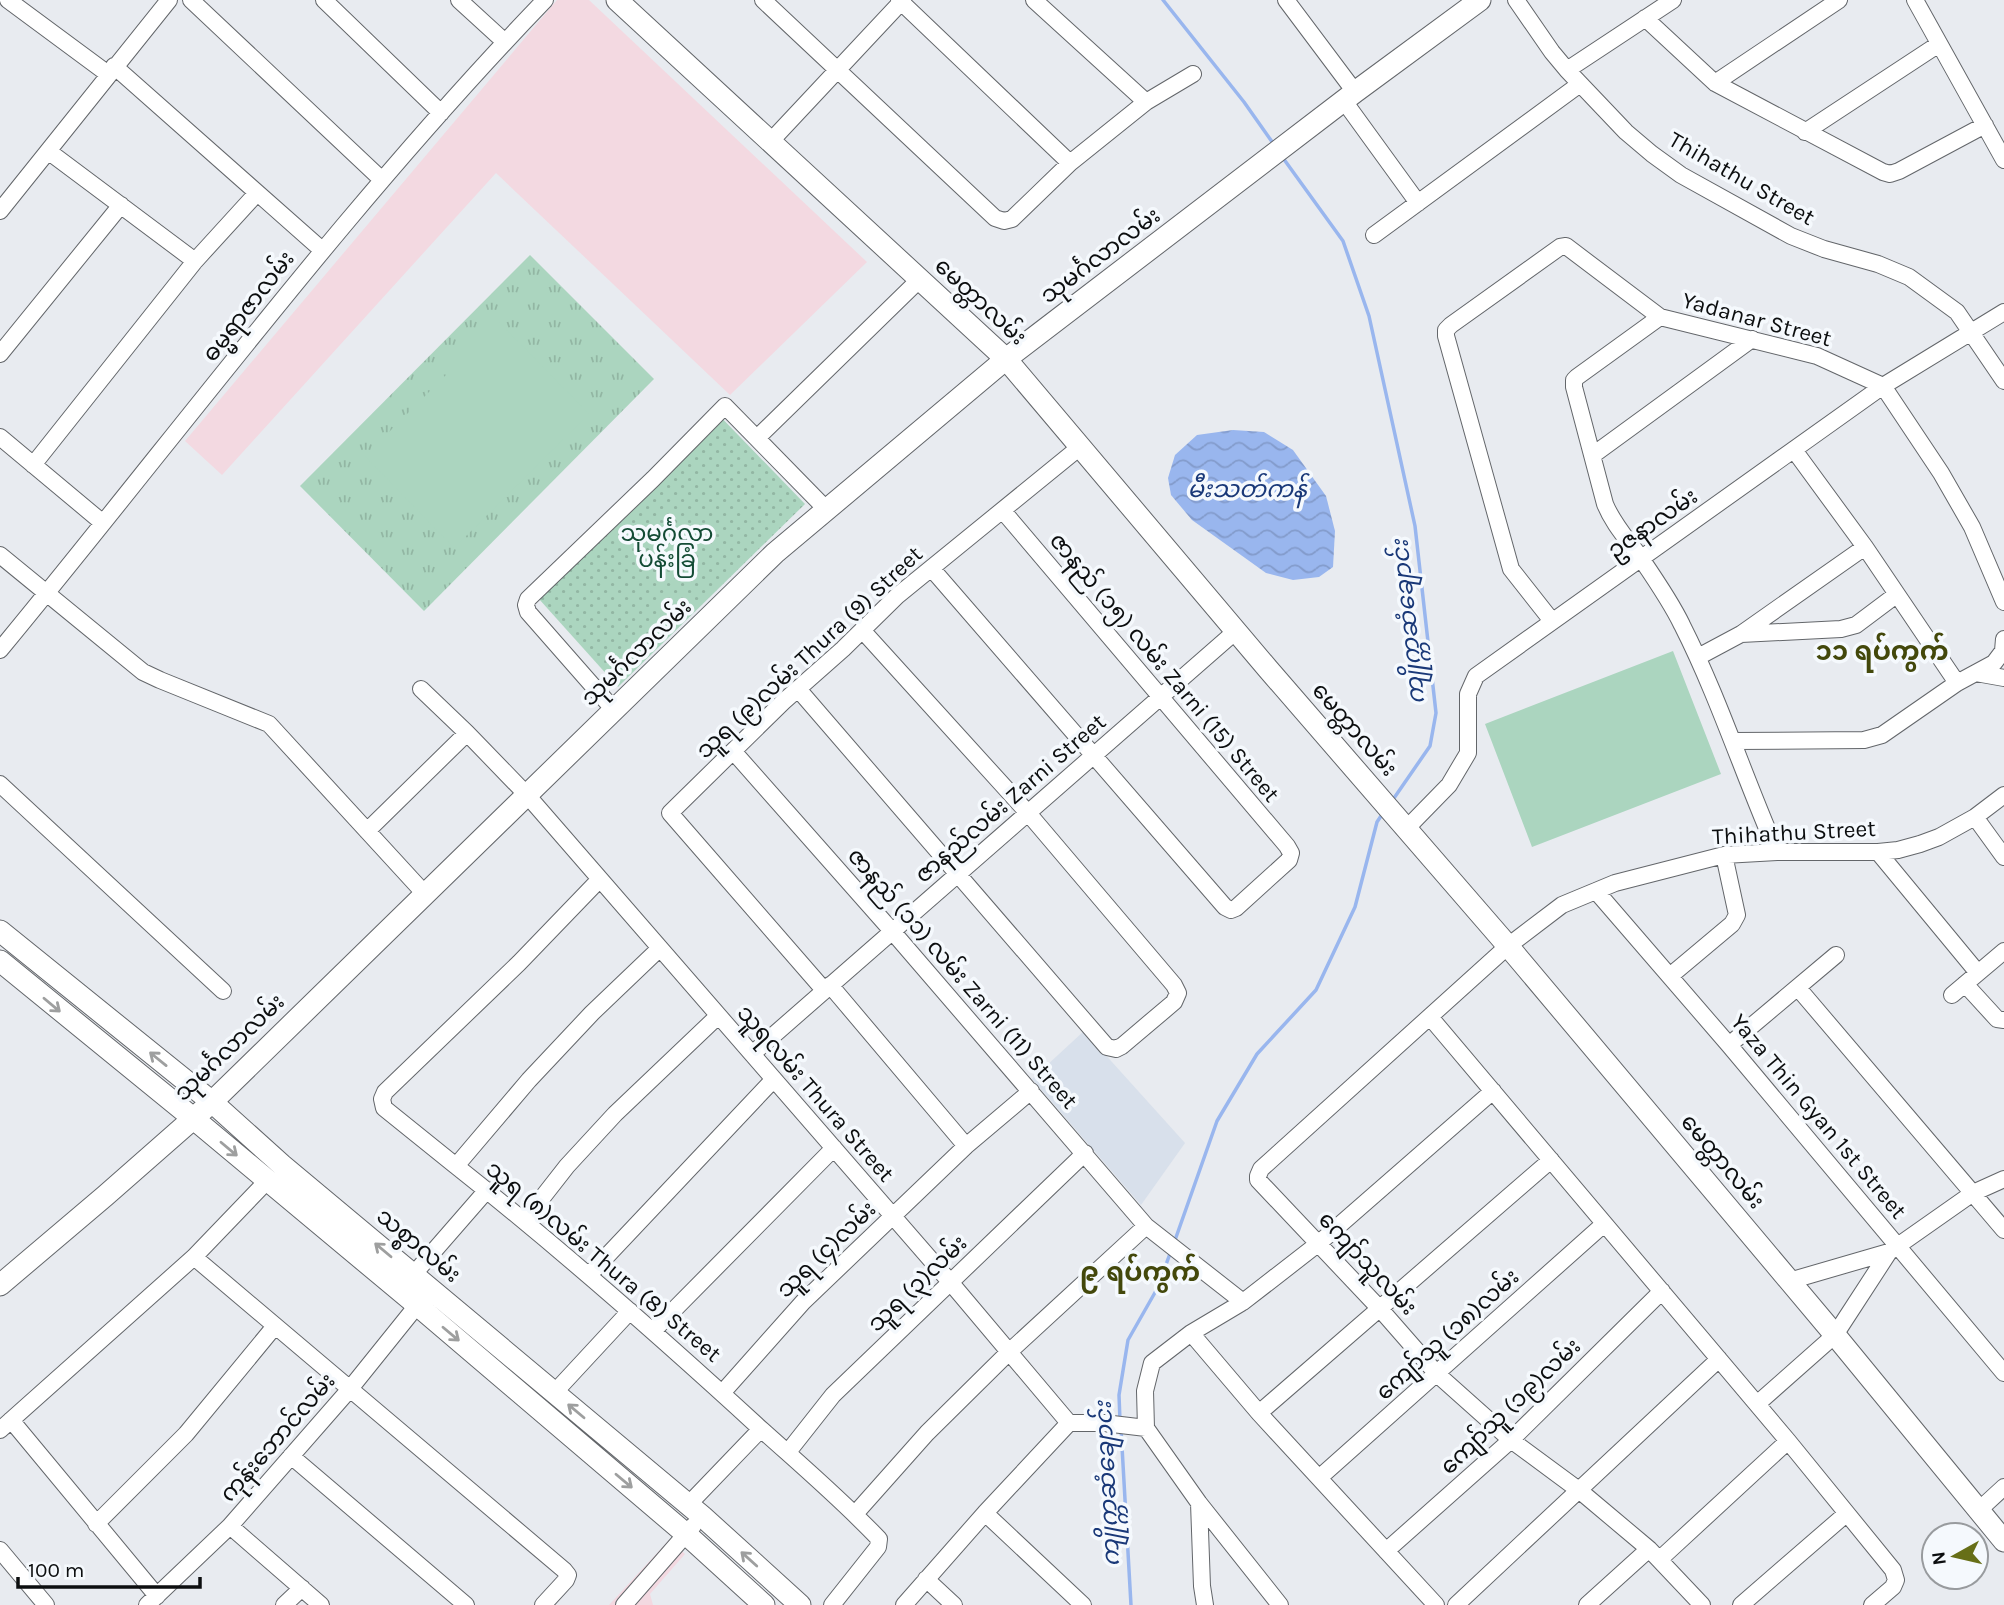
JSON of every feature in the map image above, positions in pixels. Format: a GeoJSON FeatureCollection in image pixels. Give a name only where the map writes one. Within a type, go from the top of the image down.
{"type":"FeatureCollection","features":[{"type":"Feature","properties":{"kind":"main road","name":"မေတ္တာလမ်း"},"geometry":{"type":"LineString","coordinates":[[617,0],[1006,359],[1508,946],[2004,1541]]}},
{"type":"Feature","properties":{"kind":"main road","name":"သုမင်္ဂလာလမ်း"},"geometry":{"type":"LineString","coordinates":[[0,1285],[194,1119],[775,554],[1006,359],[1480,0]]}},
{"type":"Feature","properties":{"kind":"main road","name":"သစ္စာလမ်း"},"geometry":{"type":"LineString","coordinates":[[0,931],[212,1102],[413,1275],[424,1297],[764,1605]]}},
{"type":"Feature","properties":{"kind":"main road","name":"သစ္စာလမ်း"},"geometry":{"type":"LineString","coordinates":[[0,961],[267,1181],[554,1393],[695,1511],[800,1605]]}},
{"type":"Feature","properties":{"kind":"street"},"geometry":{"type":"LineString","coordinates":[[0,211],[169,0]]}},
{"type":"Feature","properties":{"kind":"street"},"geometry":{"type":"LineString","coordinates":[[191,0],[381,179]]}},
{"type":"Feature","properties":{"kind":"street"},"geometry":{"type":"LineString","coordinates":[[324,0],[441,113]]}},
{"type":"Feature","properties":{"kind":"street"},"geometry":{"type":"LineString","coordinates":[[459,0],[505,41]]}},
{"type":"Feature","properties":{"kind":"street","name":"ဓမ္မရာဇာလမ်း"},"geometry":{"type":"LineString","coordinates":[[0,650],[381,179],[545,0]]}},
{"type":"Feature","properties":{"kind":"street"},"geometry":{"type":"LineString","coordinates":[[763,0],[995,218],[1004,221],[1012,219],[1069,163],[1146,102],[1193,74]]}},
{"type":"Feature","properties":{"kind":"street"},"geometry":{"type":"LineString","coordinates":[[1034,0],[1146,102]]}},
{"type":"Feature","properties":{"kind":"street"},"geometry":{"type":"LineString","coordinates":[[1286,0],[1418,203]]}},
{"type":"Feature","properties":{"kind":"street","name":"Thihathu Street"},"geometry":{"type":"LineString","coordinates":[[1517,0],[1552,52],[1626,132],[1681,175],[1791,236],[1824,249],[1878,264],[1909,277],[1957,312],[2004,381]]}},
{"type":"Feature","properties":{"kind":"street"},"geometry":{"type":"LineString","coordinates":[[1567,70],[1674,0]]}},
{"type":"Feature","properties":{"kind":"street"},"geometry":{"type":"LineString","coordinates":[[1716,83],[1839,0]]}},
{"type":"Feature","properties":{"kind":"street"},"geometry":{"type":"LineString","coordinates":[[1915,0],[2004,160]]}},
{"type":"Feature","properties":{"kind":"street"},"geometry":{"type":"LineString","coordinates":[[0,16],[11,1],[111,70],[322,250]]}},
{"type":"Feature","properties":{"kind":"street"},"geometry":{"type":"LineString","coordinates":[[770,142],[901,1],[1069,163]]}},
{"type":"Feature","properties":{"kind":"street"},"geometry":{"type":"LineString","coordinates":[[1645,18],[1716,83],[1883,172],[1890,174],[1899,171],[1985,125]]}},
{"type":"Feature","properties":{"kind":"street"},"geometry":{"type":"LineString","coordinates":[[1805,132],[1939,44]]}},
{"type":"Feature","properties":{"kind":"street"},"geometry":{"type":"LineString","coordinates":[[1374,235],[1580,84]]}},
{"type":"Feature","properties":{"kind":"street"},"geometry":{"type":"LineString","coordinates":[[48,151],[195,261]]}},
{"type":"Feature","properties":{"kind":"street"},"geometry":{"type":"LineString","coordinates":[[33,465],[195,261],[257,193]]}},
{"type":"Feature","properties":{"kind":"street"},"geometry":{"type":"LineString","coordinates":[[0,354],[121,205]]}},
{"type":"Feature","properties":{"kind":"street"},"geometry":{"type":"LineString","coordinates":[[1552,621],[1511,569],[1446,330],[1560,247],[1566,246],[1660,317],[1574,380],[1574,387],[1609,515],[1641,558],[1681,622],[1698,657],[1777,852]]}},
{"type":"Feature","properties":{"kind":"street"},"geometry":{"type":"LineString","coordinates":[[757,438],[920,279]]}},
{"type":"Feature","properties":{"kind":"street","name":"ဥဇနာလမ်း"},"geometry":{"type":"LineString","coordinates":[[1406,829],[1449,785],[1468,752],[1468,694],[1476,676],[1883,386],[2004,312]]}},
{"type":"Feature","properties":{"kind":"street","name":"Yadanar Street"},"geometry":{"type":"LineString","coordinates":[[1660,317],[1817,356],[1883,386]]}},
{"type":"Feature","properties":{"kind":"street"},"geometry":{"type":"LineString","coordinates":[[1593,455],[1752,339]]}},
{"type":"Feature","properties":{"kind":"street"},"geometry":{"type":"LineString","coordinates":[[1883,386],[1941,473],[1972,527],[2004,602]]}},
{"type":"Feature","properties":{"kind":"street"},"geometry":{"type":"LineString","coordinates":[[614,710],[528,612],[528,599],[725,406],[827,510]]}},
{"type":"Feature","properties":{"kind":"street"},"geometry":{"type":"LineString","coordinates":[[0,437],[103,523]]}},
{"type":"Feature","properties":{"kind":"street","name":"သူရ (၉)လမ်း Thura (9) Street"},"geometry":{"type":"LineString","coordinates":[[827,987],[670,813],[897,596],[1080,447]]}},
{"type":"Feature","properties":{"kind":"street"},"geometry":{"type":"LineString","coordinates":[[1794,450],[1865,547],[1957,683]]}},
{"type":"Feature","properties":{"kind":"street","name":"ဇာနည် (၁၅) လမ်း Zarni (15) Street"},"geometry":{"type":"LineString","coordinates":[[1003,511],[1287,846],[1291,853],[1289,860],[1236,908],[1231,910],[1225,907],[1093,756]]}},
{"type":"Feature","properties":{"kind":"street"},"geometry":{"type":"LineString","coordinates":[[1698,657],[1741,634],[1865,547]]}},
{"type":"Feature","properties":{"kind":"street"},"geometry":{"type":"LineString","coordinates":[[0,555],[143,671],[270,724],[425,894]]}},
{"type":"Feature","properties":{"kind":"street"},"geometry":{"type":"LineString","coordinates":[[932,569],[1093,756]]}},
{"type":"Feature","properties":{"kind":"street"},"geometry":{"type":"LineString","coordinates":[[1741,634],[1841,629],[1856,625],[1896,595]]}},
{"type":"Feature","properties":{"kind":"street"},"geometry":{"type":"LineString","coordinates":[[798,689],[1107,1047],[1116,1049],[1174,1002],[1178,993],[1028,813],[862,630]]}},
{"type":"Feature","properties":{"kind":"street","name":"ဇာနည်လမ်း Zarni Street"},"geometry":{"type":"LineString","coordinates":[[752,1054],[1236,631]]}},
{"type":"Feature","properties":{"kind":"street"},"geometry":{"type":"LineString","coordinates":[[1733,741],[1864,740],[1882,735],[1957,683],[1994,663],[2003,651],[2004,639]]}},
{"type":"Feature","properties":{"kind":"street"},"geometry":{"type":"LineString","coordinates":[[1976,674],[2004,678]]}},
{"type":"Feature","properties":{"kind":"street","name":"သူရလမ်း Thura Street"},"geometry":{"type":"LineString","coordinates":[[421,689],[527,795],[951,1283],[1069,1423]]}},
{"type":"Feature","properties":{"kind":"street"},"geometry":{"type":"LineString","coordinates":[[367,831],[467,733]]}},
{"type":"Feature","properties":{"kind":"street","name":"ဇာနည် (၁၁) လမ်း Zarni (11) Street"},"geometry":{"type":"LineString","coordinates":[[733,751],[1152,1231],[1242,1302]]}},
{"type":"Feature","properties":{"kind":"street"},"geometry":{"type":"LineString","coordinates":[[0,784],[223,990]]}},
{"type":"Feature","properties":{"kind":"street","name":"Thihathu Street"},"geometry":{"type":"LineString","coordinates":[[1508,946],[1562,905],[1642,875],[1724,855],[1898,850],[1938,838],[1975,817],[2004,795]]}},
{"type":"Feature","properties":{"kind":"street"},"geometry":{"type":"LineString","coordinates":[[1975,817],[2004,857]]}},
{"type":"Feature","properties":{"kind":"street"},"geometry":{"type":"LineString","coordinates":[[1878,852],[1997,1019],[2004,1020]]}},
{"type":"Feature","properties":{"kind":"street"},"geometry":{"type":"LineString","coordinates":[[1670,976],[1732,924],[1737,915],[1724,855]]}},
{"type":"Feature","properties":{"kind":"street"},"geometry":{"type":"LineString","coordinates":[[456,1166],[384,1108],[382,1099],[385,1092],[519,963],[599,880]]}},
{"type":"Feature","properties":{"kind":"street","name":"Yaza Thin Gyan 1st Street"},"geometry":{"type":"LineString","coordinates":[[1596,891],[1729,1045],[1894,1249],[2004,1373]]}},
{"type":"Feature","properties":{"kind":"street","name":"ကျော်သူလမ်း"},"geometry":{"type":"LineString","coordinates":[[1508,946],[1261,1169],[1258,1180],[1381,1310],[1437,1374],[1511,1440],[1580,1491],[1655,1554],[1702,1605]]}},
{"type":"Feature","properties":{"kind":"street","name":"သူရ (၈)လမ်း Thura (8) Street"},"geometry":{"type":"LineString","coordinates":[[659,949],[592,1013],[529,1080],[456,1166],[589,1275],[723,1392],[855,1514],[878,1539],[878,1547],[832,1605]]}},
{"type":"Feature","properties":{"kind":"street"},"geometry":{"type":"LineString","coordinates":[[1952,995],[2004,951]]}},
{"type":"Feature","properties":{"kind":"street"},"geometry":{"type":"LineString","coordinates":[[1729,1045],[1836,956]]}},
{"type":"Feature","properties":{"kind":"street"},"geometry":{"type":"LineString","coordinates":[[827,987],[966,1146]]}},
{"type":"Feature","properties":{"kind":"street"},"geometry":{"type":"LineString","coordinates":[[1798,988],[2004,1230]]}},
{"type":"Feature","properties":{"kind":"street"},"geometry":{"type":"LineString","coordinates":[[524,1221],[568,1166],[615,1114],[718,1016]]}},
{"type":"Feature","properties":{"kind":"street"},"geometry":{"type":"LineString","coordinates":[[1430,1017],[1788,1441],[1893,1570],[1896,1580],[1892,1587],[1872,1605]]}},
{"type":"Feature","properties":{"kind":"street"},"geometry":{"type":"LineString","coordinates":[[589,1275],[774,1080]]}},
{"type":"Feature","properties":{"kind":"street","name":"သူရ (၄)လမ်း"},"geometry":{"type":"LineString","coordinates":[[723,1392],[803,1302],[966,1146],[1031,1091]]}},
{"type":"Feature","properties":{"kind":"street"},"geometry":{"type":"LineString","coordinates":[[1138,1427],[1152,1363],[1191,1332],[1242,1302],[1319,1243],[1493,1091]]}},
{"type":"Feature","properties":{"kind":"street"},"geometry":{"type":"LineString","coordinates":[[653,1331],[834,1148]]}},
{"type":"Feature","properties":{"kind":"street","name":"သူရ (၃)လမ်း"},"geometry":{"type":"LineString","coordinates":[[788,1452],[833,1395],[1085,1153]]}},
{"type":"Feature","properties":{"kind":"street"},"geometry":{"type":"LineString","coordinates":[[1259,1413],[1551,1160]]}},
{"type":"Feature","properties":{"kind":"street"},"geometry":{"type":"LineString","coordinates":[[1789,1281],[1894,1249],[1973,1193],[2004,1179]]}},
{"type":"Feature","properties":{"kind":"street"},"geometry":{"type":"LineString","coordinates":[[152,1601],[96,1524],[6,1425],[194,1257],[267,1181]]}},
{"type":"Feature","properties":{"kind":"street"},"geometry":{"type":"LineString","coordinates":[[413,1275],[487,1191]]}},
{"type":"Feature","properties":{"kind":"street","name":"ကျော်သူ (၁၈)လမ်း"},"geometry":{"type":"LineString","coordinates":[[1319,1478],[1604,1224]]}},
{"type":"Feature","properties":{"kind":"street"},"geometry":{"type":"LineString","coordinates":[[855,1514],[928,1433],[1009,1352],[1152,1231]]}},
{"type":"Feature","properties":{"kind":"street"},"geometry":{"type":"LineString","coordinates":[[1757,1404],[1835,1335],[1894,1249]]}},
{"type":"Feature","properties":{"kind":"street"},"geometry":{"type":"LineString","coordinates":[[194,1257],[564,1570],[568,1575],[566,1580],[543,1605]]}},
{"type":"Feature","properties":{"kind":"street","name":"ကျော်သူ (၁၉)လမ်း"},"geometry":{"type":"LineString","coordinates":[[1386,1551],[1511,1440],[1662,1291]]}},
{"type":"Feature","properties":{"kind":"street","name":"ကုန်းဘောင်လမ်း"},"geometry":{"type":"LineString","coordinates":[[152,1601],[230,1526],[349,1390],[424,1297]]}},
{"type":"Feature","properties":{"kind":"street"},"geometry":{"type":"LineString","coordinates":[[554,1393],[630,1311]]}},
{"type":"Feature","properties":{"kind":"street"},"geometry":{"type":"LineString","coordinates":[[96,1524],[186,1434],[275,1326]]}},
{"type":"Feature","properties":{"kind":"street"},"geometry":{"type":"LineString","coordinates":[[1191,1332],[1259,1413],[1436,1605]]}},
{"type":"Feature","properties":{"kind":"street"},"geometry":{"type":"LineString","coordinates":[[1456,1605],[1719,1359]]}},
{"type":"Feature","properties":{"kind":"street"},"geometry":{"type":"LineString","coordinates":[[904,1605],[1069,1423],[1104,1423],[1138,1427],[1280,1605]]}},
{"type":"Feature","properties":{"kind":"street"},"geometry":{"type":"LineString","coordinates":[[624,1605],[686,1534],[695,1511],[761,1429]]}},
{"type":"Feature","properties":{"kind":"street"},"geometry":{"type":"LineString","coordinates":[[1587,1605],[1655,1554],[1788,1441]]}},
{"type":"Feature","properties":{"kind":"street"},"geometry":{"type":"LineString","coordinates":[[291,1456],[466,1605]]}},
{"type":"Feature","properties":{"kind":"street"},"geometry":{"type":"LineString","coordinates":[[1979,1510],[2004,1487]]}},
{"type":"Feature","properties":{"kind":"street"},"geometry":{"type":"LineString","coordinates":[[1199,1503],[1205,1605]]}},
{"type":"Feature","properties":{"kind":"street"},"geometry":{"type":"LineString","coordinates":[[985,1513],[1083,1605]]}},
{"type":"Feature","properties":{"kind":"street"},"geometry":{"type":"LineString","coordinates":[[1741,1605],[1846,1514]]}},
{"type":"Feature","properties":{"kind":"street"},"geometry":{"type":"LineString","coordinates":[[230,1526],[321,1605]]}},
{"type":"Feature","properties":{"kind":"street"},"geometry":{"type":"LineString","coordinates":[[0,1550],[46,1605]]}},
{"type":"Feature","properties":{"kind":"street"},"geometry":{"type":"LineString","coordinates":[[926,1579],[954,1605]]}},
{"type":"Feature","properties":{"kind":"street"},"geometry":{"type":"LineString","coordinates":[[284,1605],[302,1588]]}},
{"type":"Feature","properties":{"kind":"shaded area"},"geometry":{"type":"Polygon","coordinates":[[[557,0],[589,0],[867,262],[730,395],[496,173],[222,475],[185,441],[557,0]]]}},
{"type":"Feature","properties":{"kind":"shaded area"},"geometry":{"type":"Polygon","coordinates":[[[1084,1031],[1185,1143],[1141,1205],[1032,1079],[1084,1031]]]}},
{"type":"Feature","properties":{"kind":"shaded area"},"geometry":{"type":"Polygon","coordinates":[[[669,1540],[685,1554],[650,1594],[653,1605],[609,1605],[669,1540]]]}},
{"type":"Feature","properties":{"kind":"green space"},"geometry":{"type":"Polygon","coordinates":[[[530,255],[654,379],[424,611],[300,486],[530,255]]]}},
{"type":"Feature","properties":{"kind":"green space"},"geometry":{"type":"Polygon","coordinates":[[[499,322],[589,414],[454,548],[365,456],[499,322]]]}},
{"type":"Feature","properties":{"kind":"green space","name":"သုမင်္ဂလာ ပန်းခြံ"},"geometry":{"type":"Polygon","coordinates":[[[712,408],[805,504],[618,687],[530,589],[712,408]]]}},
{"type":"Feature","properties":{"kind":"green space"},"geometry":{"type":"Polygon","coordinates":[[[1673,651],[1721,774],[1532,847],[1485,724],[1673,651]]]}},
{"type":"Feature","properties":{"kind":"water","name":"မီးသတ်ကန်"},"geometry":{"type":"Polygon","coordinates":[[[1233,430],[1264,432],[1293,450],[1326,496],[1335,531],[1333,567],[1319,577],[1293,580],[1266,573],[1192,520],[1171,495],[1168,478],[1175,455],[1197,435],[1233,430]]]}},
{"type":"Feature","properties":{"kind":"waterway","name":"ကျိုက္ကဆံချောင်း"},"geometry":{"type":"LineString","coordinates":[[1163,0],[1244,102],[1275,146]]}},
{"type":"Feature","properties":{"kind":"waterway","name":"ကျိုက္ကဆံချောင်း"},"geometry":{"type":"LineString","coordinates":[[1283,158],[1343,241],[1369,316],[1415,526],[1436,713],[1430,746],[1392,801]]}},
{"type":"Feature","properties":{"kind":"waterway","name":"ကျိုက္ကဆံချောင်း"},"geometry":{"type":"LineString","coordinates":[[1174,1243],[1217,1121],[1257,1054],[1316,990],[1355,907],[1377,822],[1383,813]]}},
{"type":"Feature","properties":{"kind":"waterway","name":"ကျိုက္ကဆံချောင်း"},"geometry":{"type":"LineString","coordinates":[[1120,1421],[1119,1395],[1128,1340],[1157,1289],[1171,1251]]}},
{"type":"Feature","properties":{"kind":"waterway","name":"ကျိုက္ကဆံချောင်း"},"geometry":{"type":"LineString","coordinates":[[1121,1429],[1131,1605]]}},
{"type":"Feature","properties":{"kind":"district","name":"၁၁ ရပ်ကွက်"},"geometry":{"type":"Point","coordinates":[1882,651]}},
{"type":"Feature","properties":{"kind":"district","name":"၉ ရပ်ကွက်"},"geometry":{"type":"Point","coordinates":[1140,1272]}}]}
